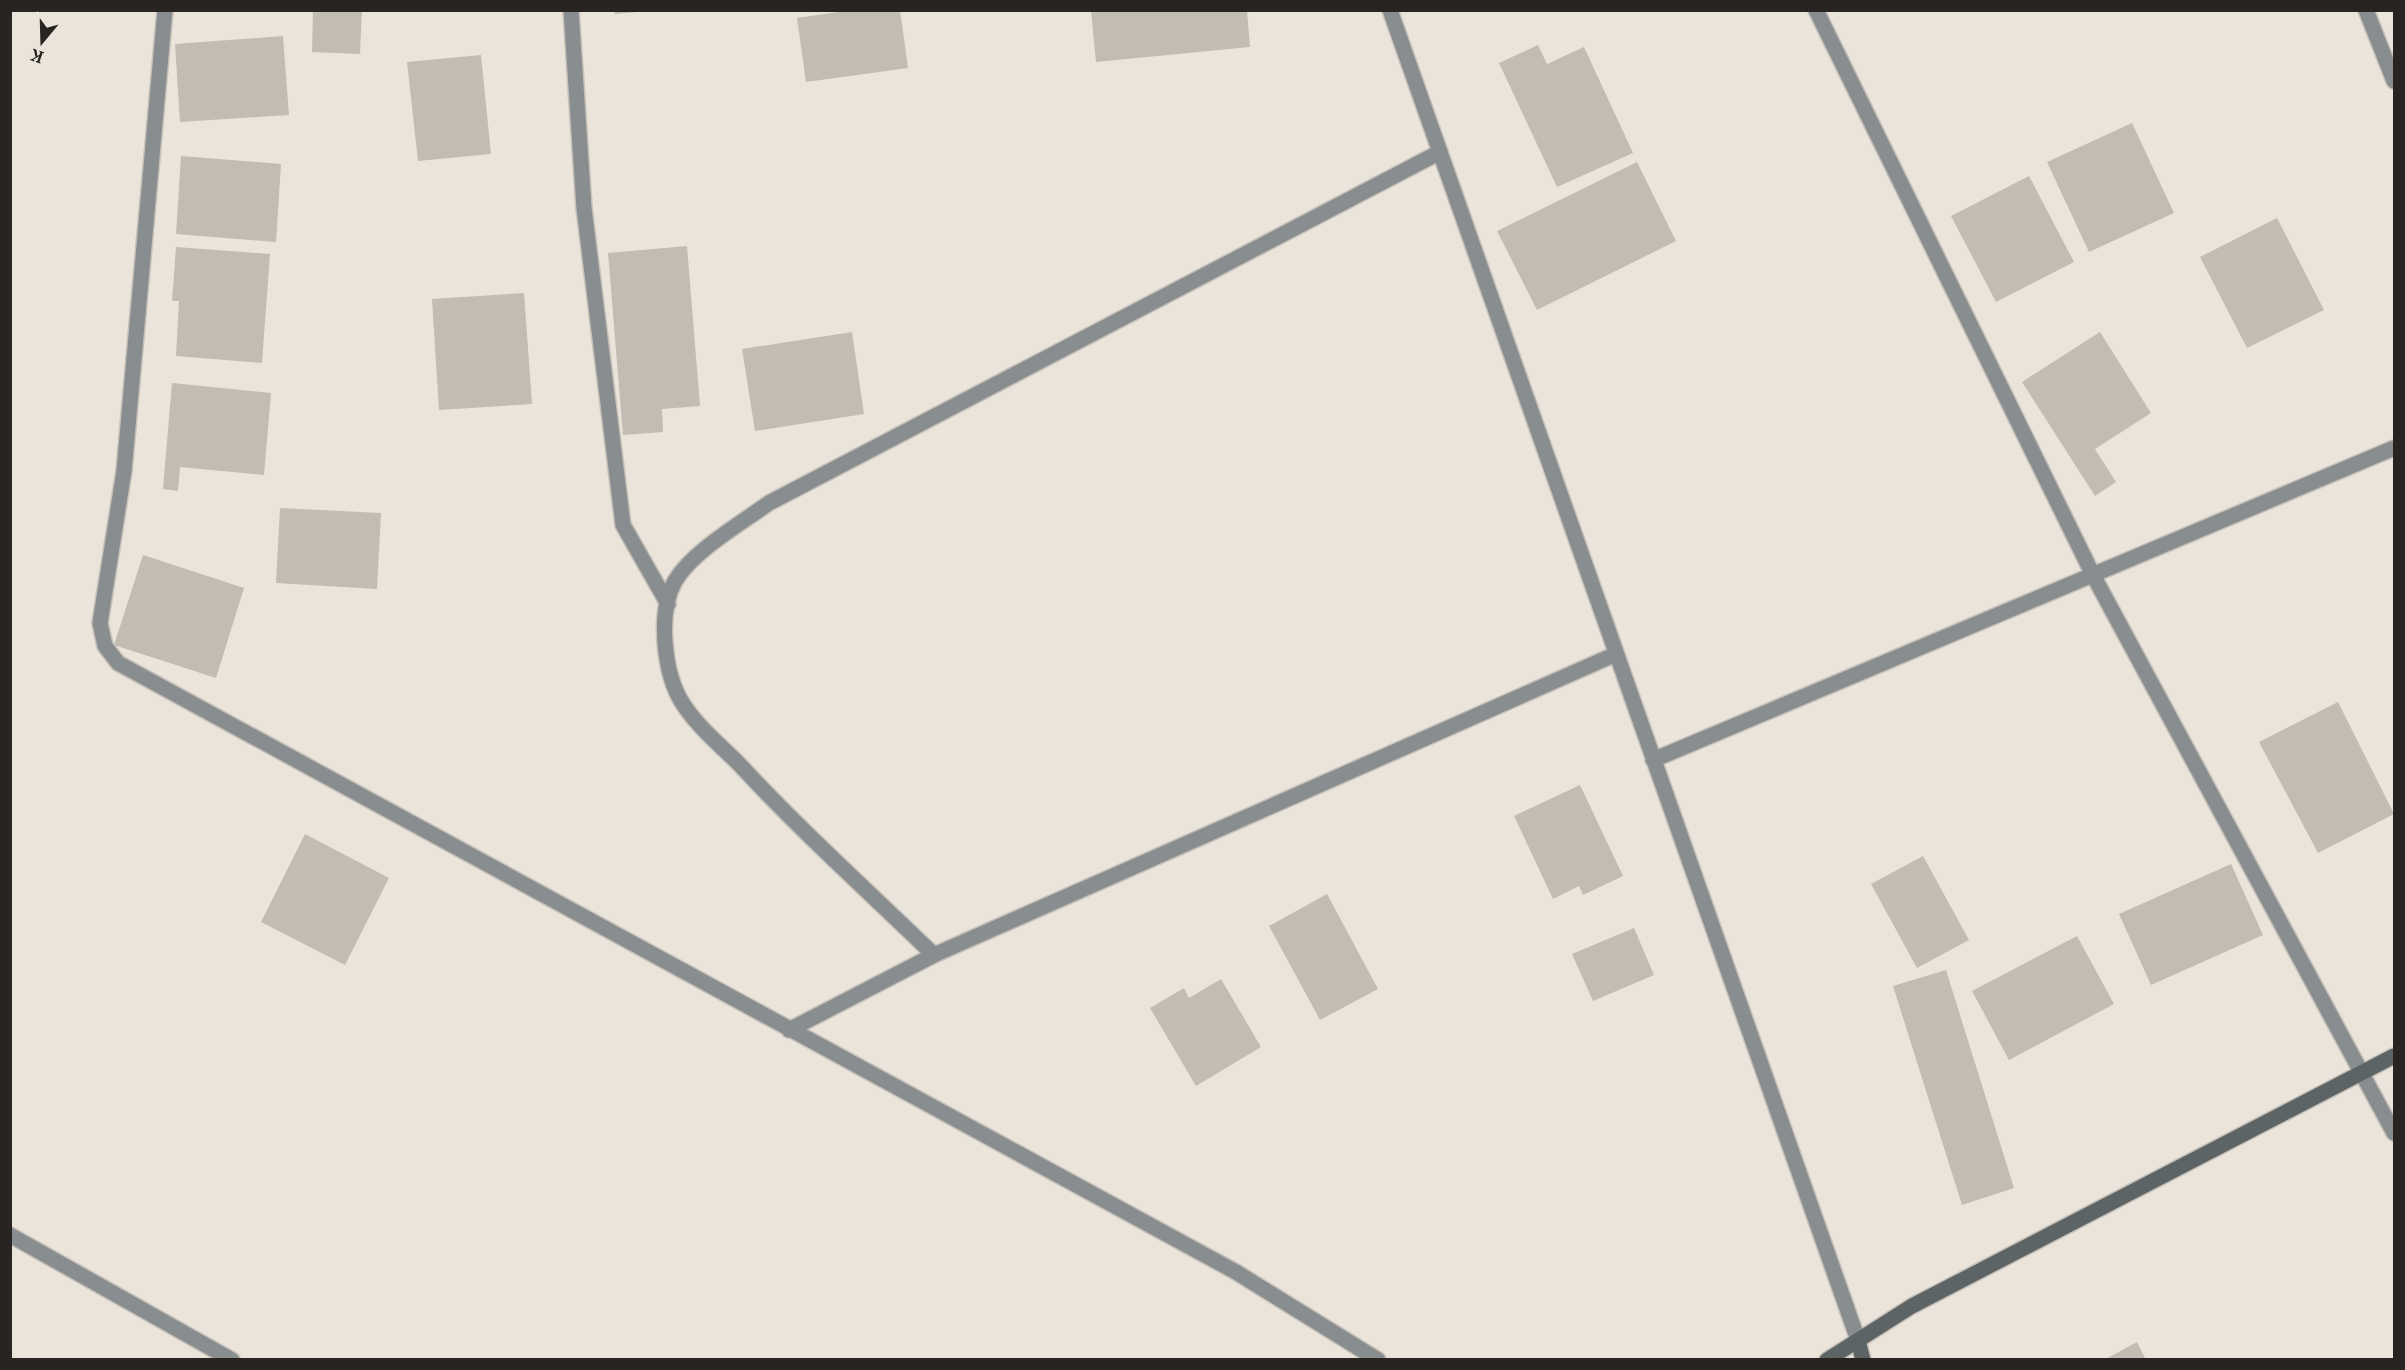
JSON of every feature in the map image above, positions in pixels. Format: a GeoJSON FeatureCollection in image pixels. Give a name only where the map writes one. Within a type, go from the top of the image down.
{"type":"FeatureCollection","features":[{"type":"Feature","properties":{"kind":"main road"},"geometry":{"type":"LineString","coordinates":[[1827,1359],[1912,1306],[2394,1056]]}},
{"type":"Feature","properties":{"kind":"main road"},"geometry":{"type":"LineString","coordinates":[[1858,1340],[1863,1359]]}},
{"type":"Feature","properties":{"kind":"street"},"geometry":{"type":"LineString","coordinates":[[165,10],[124,471],[100,623],[101,634],[118,663],[1236,1272],[1378,1359]]}},
{"type":"Feature","properties":{"kind":"street"},"geometry":{"type":"LineString","coordinates":[[571,10],[584,208],[623,525],[668,604]]}},
{"type":"Feature","properties":{"kind":"street"},"geometry":{"type":"LineString","coordinates":[[1390,10],[1858,1340]]}},
{"type":"Feature","properties":{"kind":"street"},"geometry":{"type":"LineString","coordinates":[[1816,10],[2093,575],[2394,1133]]}},
{"type":"Feature","properties":{"kind":"street"},"geometry":{"type":"LineString","coordinates":[[2366,10],[2394,81]]}},
{"type":"Feature","properties":{"kind":"street"},"geometry":{"type":"LineString","coordinates":[[934,955],[772,800],[683,705],[671,677],[666,647],[668,604],[674,583],[687,566],[769,503],[1440,152]]}},
{"type":"Feature","properties":{"kind":"street"},"geometry":{"type":"LineString","coordinates":[[1653,760],[2394,448]]}},
{"type":"Feature","properties":{"kind":"street"},"geometry":{"type":"LineString","coordinates":[[789,1030],[934,955],[1616,654]]}},
{"type":"Feature","properties":{"kind":"street"},"geometry":{"type":"LineString","coordinates":[[10,1235],[232,1359]]}},
{"type":"Feature","properties":{"kind":"building"},"geometry":{"type":"Polygon","coordinates":[[[313,10],[362,10],[360,54],[312,52],[313,10]]]}},
{"type":"Feature","properties":{"kind":"building"},"geometry":{"type":"Polygon","coordinates":[[[614,10],[637,10],[637,12],[615,14],[614,10]]]}},
{"type":"Feature","properties":{"kind":"building"},"geometry":{"type":"Polygon","coordinates":[[[852,10],[900,10],[908,68],[806,82],[797,18],[852,10]]]}},
{"type":"Feature","properties":{"kind":"building"},"geometry":{"type":"Polygon","coordinates":[[[1091,10],[1247,10],[1250,47],[1096,62],[1091,10]]]}},
{"type":"Feature","properties":{"kind":"building"},"geometry":{"type":"Polygon","coordinates":[[[283,36],[289,115],[180,122],[175,44],[283,36]]]}},
{"type":"Feature","properties":{"kind":"building"},"geometry":{"type":"Polygon","coordinates":[[[1538,45],[1547,64],[1584,47],[1633,153],[1557,187],[1499,63],[1538,45]]]}},
{"type":"Feature","properties":{"kind":"building"},"geometry":{"type":"Polygon","coordinates":[[[481,55],[491,154],[418,161],[407,62],[481,55]]]}},
{"type":"Feature","properties":{"kind":"building"},"geometry":{"type":"Polygon","coordinates":[[[2132,123],[2174,213],[2089,252],[2047,162],[2132,123]]]}},
{"type":"Feature","properties":{"kind":"building"},"geometry":{"type":"Polygon","coordinates":[[[181,156],[281,164],[276,242],[176,234],[181,156]]]}},
{"type":"Feature","properties":{"kind":"building"},"geometry":{"type":"Polygon","coordinates":[[[1637,162],[1676,241],[1537,310],[1497,231],[1637,162]]]}},
{"type":"Feature","properties":{"kind":"building"},"geometry":{"type":"Polygon","coordinates":[[[2029,176],[2074,262],[1996,302],[1951,216],[2029,176]]]}},
{"type":"Feature","properties":{"kind":"building"},"geometry":{"type":"Polygon","coordinates":[[[2277,218],[2324,310],[2247,348],[2200,257],[2277,218]]]}},
{"type":"Feature","properties":{"kind":"building"},"geometry":{"type":"Polygon","coordinates":[[[687,246],[700,406],[662,409],[663,432],[623,435],[608,253],[687,246]]]}},
{"type":"Feature","properties":{"kind":"building"},"geometry":{"type":"Polygon","coordinates":[[[176,247],[270,254],[262,363],[176,356],[179,301],[172,301],[176,247]]]}},
{"type":"Feature","properties":{"kind":"building"},"geometry":{"type":"Polygon","coordinates":[[[524,293],[532,404],[439,410],[432,299],[524,293]]]}},
{"type":"Feature","properties":{"kind":"building"},"geometry":{"type":"Polygon","coordinates":[[[852,332],[864,414],[755,431],[742,349],[852,332]]]}},
{"type":"Feature","properties":{"kind":"building"},"geometry":{"type":"Polygon","coordinates":[[[2100,332],[2151,413],[2095,449],[2116,482],[2095,496],[2022,382],[2100,332]]]}},
{"type":"Feature","properties":{"kind":"building"},"geometry":{"type":"Polygon","coordinates":[[[172,383],[271,393],[264,475],[180,467],[178,491],[163,489],[172,383]]]}},
{"type":"Feature","properties":{"kind":"building"},"geometry":{"type":"Polygon","coordinates":[[[280,508],[381,513],[377,589],[276,583],[280,508]]]}},
{"type":"Feature","properties":{"kind":"building"},"geometry":{"type":"Polygon","coordinates":[[[143,555],[244,588],[216,678],[114,645],[143,555]]]}},
{"type":"Feature","properties":{"kind":"building"},"geometry":{"type":"Polygon","coordinates":[[[2338,702],[2394,814],[2318,853],[2259,742],[2338,702]]]}},
{"type":"Feature","properties":{"kind":"building"},"geometry":{"type":"Polygon","coordinates":[[[1580,785],[1623,876],[1583,895],[1579,886],[1553,899],[1514,816],[1580,785]]]}},
{"type":"Feature","properties":{"kind":"building"},"geometry":{"type":"Polygon","coordinates":[[[305,834],[389,878],[345,965],[261,922],[305,834]]]}},
{"type":"Feature","properties":{"kind":"building"},"geometry":{"type":"Polygon","coordinates":[[[1923,856],[1969,940],[1917,968],[1871,884],[1923,856]]]}},
{"type":"Feature","properties":{"kind":"building"},"geometry":{"type":"Polygon","coordinates":[[[2231,864],[2263,935],[2151,985],[2119,914],[2231,864]]]}},
{"type":"Feature","properties":{"kind":"building"},"geometry":{"type":"Polygon","coordinates":[[[1327,894],[1378,989],[1320,1020],[1269,926],[1327,894]]]}},
{"type":"Feature","properties":{"kind":"building"},"geometry":{"type":"Polygon","coordinates":[[[1634,928],[1654,975],[1593,1001],[1572,954],[1634,928]]]}},
{"type":"Feature","properties":{"kind":"building"},"geometry":{"type":"Polygon","coordinates":[[[2077,936],[2114,1004],[2009,1060],[1972,991],[2077,936]]]}},
{"type":"Feature","properties":{"kind":"building"},"geometry":{"type":"Polygon","coordinates":[[[1946,970],[2014,1188],[1962,1205],[1893,986],[1946,970]]]}},
{"type":"Feature","properties":{"kind":"building"},"geometry":{"type":"Polygon","coordinates":[[[1221,979],[1261,1047],[1196,1086],[1150,1008],[1184,988],[1189,998],[1221,979]]]}},
{"type":"Feature","properties":{"kind":"building"},"geometry":{"type":"Polygon","coordinates":[[[2137,1342],[2146,1360],[2104,1360],[2137,1342]]]}}]}
